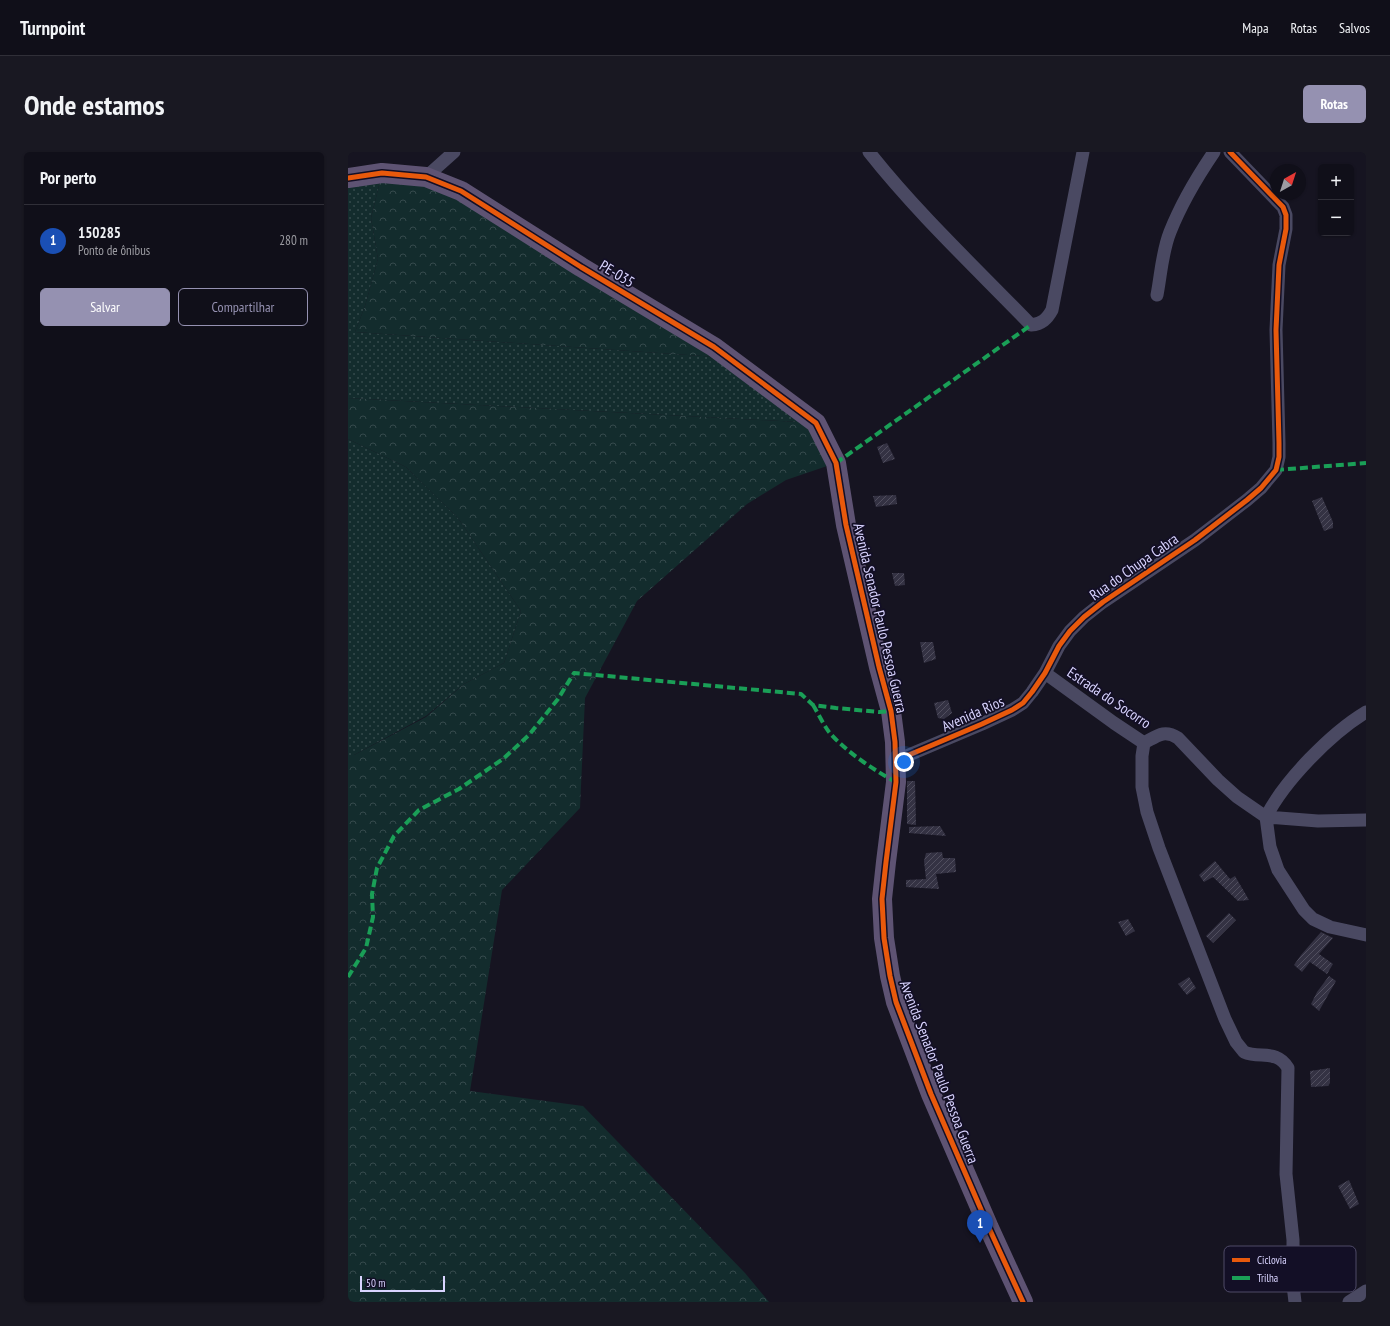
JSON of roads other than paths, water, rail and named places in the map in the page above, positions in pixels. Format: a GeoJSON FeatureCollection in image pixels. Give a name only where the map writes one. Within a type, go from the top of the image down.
{"type":"FeatureCollection","features":[{"type":"Feature","properties":{"kind":"main road","name":"PE-035"},"geometry":{"type":"LineString","coordinates":[[348,178],[382,173],[426,177],[461,191],[731,358],[790,405],[816,423],[836,463]]}},
{"type":"Feature","properties":{"kind":"main road","name":"Avenida Senador Paulo Pessoa Guerra"},"geometry":{"type":"LineString","coordinates":[[836,463],[846,525],[878,667],[891,711],[897,760],[896,782],[882,900],[884,938],[890,976],[896,1002],[932,1094],[989,1228],[1023,1302]]}},
{"type":"Feature","properties":{"kind":"street"},"geometry":{"type":"LineString","coordinates":[[426,177],[454,152]]}},
{"type":"Feature","properties":{"kind":"street"},"geometry":{"type":"LineString","coordinates":[[869,152],[886,174],[923,214],[1031,325],[1040,324],[1046,320],[1052,310],[1083,152]]}},
{"type":"Feature","properties":{"kind":"street"},"geometry":{"type":"LineString","coordinates":[[1157,295],[1163,257],[1170,233],[1188,194],[1214,152]]}},
{"type":"Feature","properties":{"kind":"street","name":"Rua do Chupa Cabra"},"geometry":{"type":"LineString","coordinates":[[1044,673],[1059,646],[1070,631],[1084,617],[1103,602],[1195,540],[1248,500],[1261,488],[1276,470],[1278,458],[1279,413],[1276,330],[1279,265],[1286,229],[1286,215],[1283,207],[1230,152]]}},
{"type":"Feature","properties":{"kind":"street","name":"Avenida Rios"},"geometry":{"type":"LineString","coordinates":[[897,760],[1012,710],[1023,703],[1044,673]]}},
{"type":"Feature","properties":{"kind":"street","name":"Estrada do Socorro"},"geometry":{"type":"LineString","coordinates":[[1044,673],[1114,724],[1144,743],[1164,734],[1172,734],[1178,738],[1218,780],[1237,797],[1266,817]]}},
{"type":"Feature","properties":{"kind":"street"},"geometry":{"type":"LineString","coordinates":[[1366,712],[1355,718],[1336,734],[1293,777],[1280,794],[1266,817],[1270,848],[1278,870],[1304,910],[1313,919],[1330,927],[1366,935]]}},
{"type":"Feature","properties":{"kind":"street"},"geometry":{"type":"LineString","coordinates":[[1144,743],[1142,756],[1142,787],[1148,812],[1173,886],[1190,926],[1203,964],[1225,1019],[1236,1042],[1244,1052],[1274,1056],[1285,1063],[1288,1068],[1286,1174],[1293,1246]]}},
{"type":"Feature","properties":{"kind":"street"},"geometry":{"type":"LineString","coordinates":[[1266,817],[1318,821],[1366,820]]}},
{"type":"Feature","properties":{"kind":"street"},"geometry":{"type":"LineString","coordinates":[[1349,1302],[1366,1291]]}},
{"type":"Feature","properties":{"kind":"street"},"geometry":{"type":"LineString","coordinates":[[1294,1292],[1295,1302]]}},
{"type":"Feature","properties":{"kind":"place","name":"150285"},"geometry":{"type":"Point","coordinates":[980,1243]}}]}
